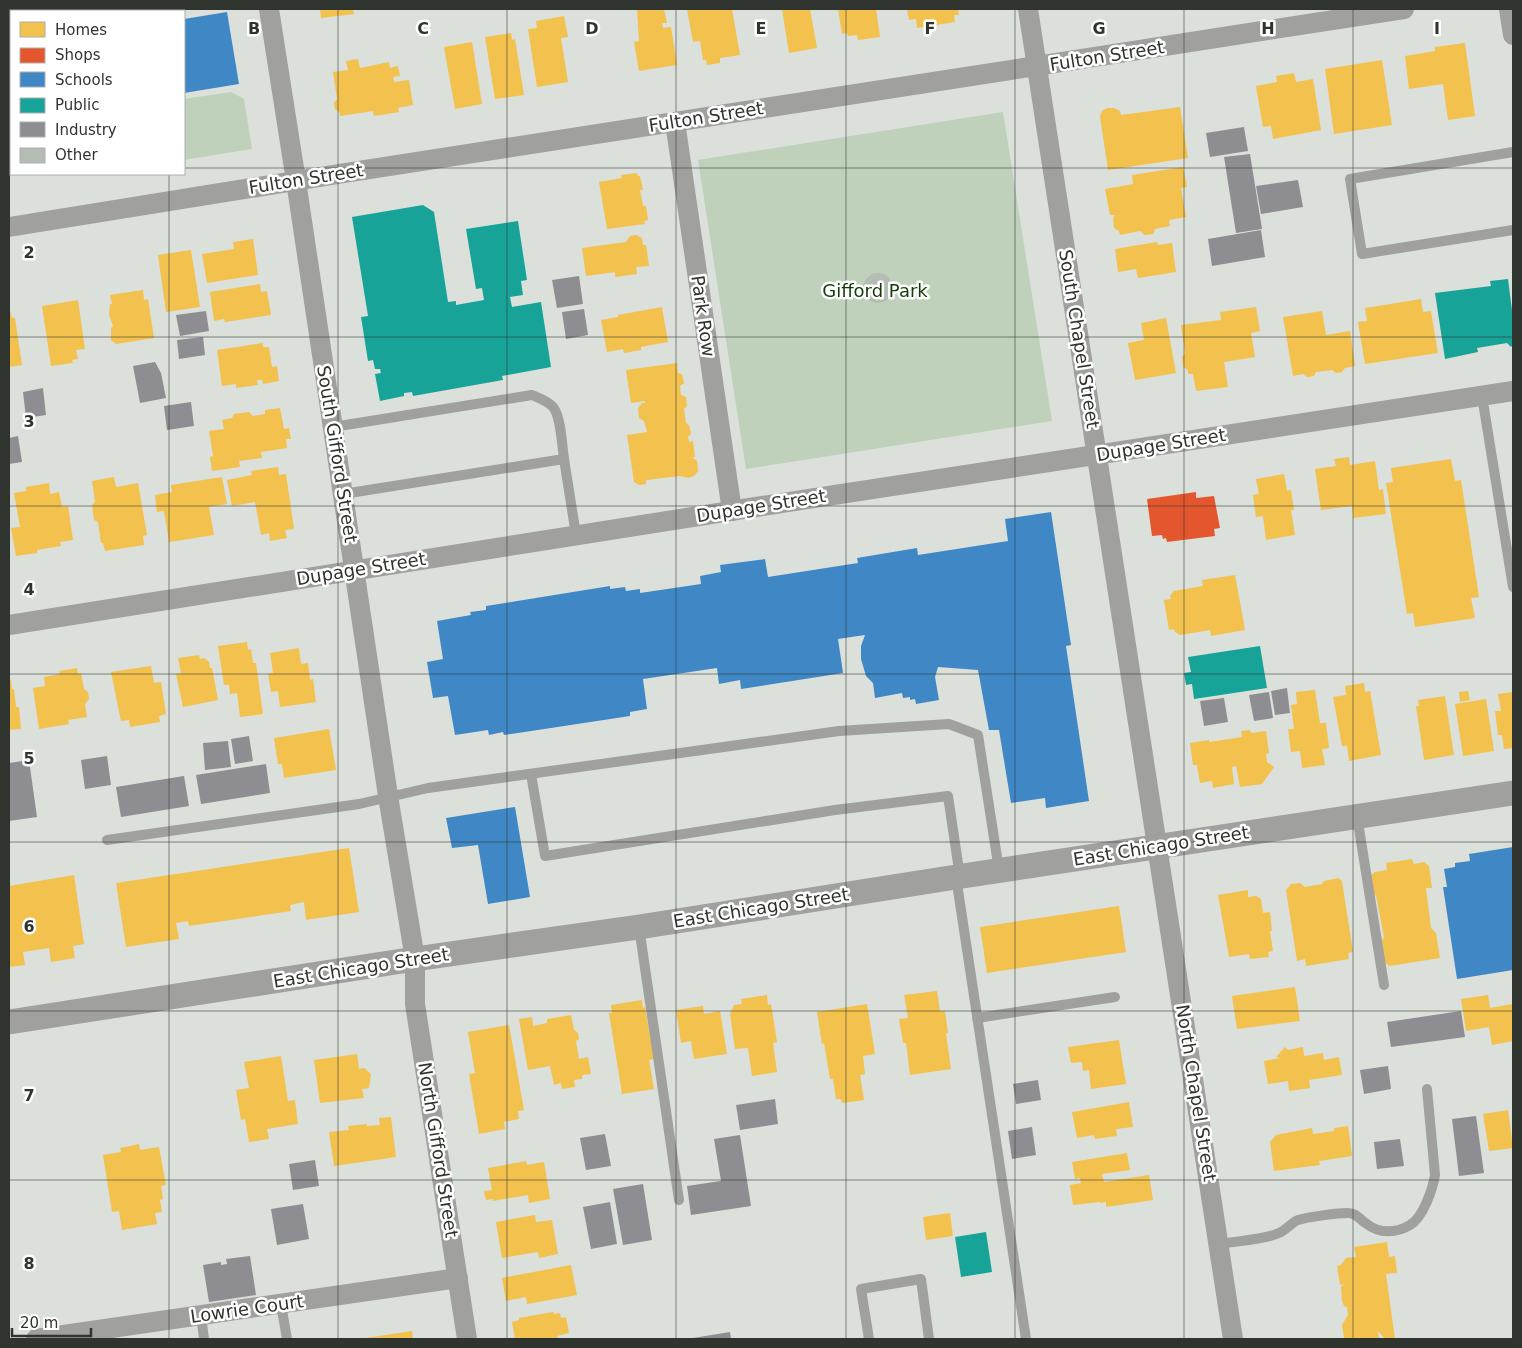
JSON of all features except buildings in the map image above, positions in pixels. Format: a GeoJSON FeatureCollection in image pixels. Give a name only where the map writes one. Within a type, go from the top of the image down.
{"type":"FeatureCollection","features":[{"type":"Feature","properties":{"kind":"street","name":"South Gifford Street"},"geometry":{"type":"LineString","coordinates":[[269,9],[388,796],[415,959]]}},
{"type":"Feature","properties":{"kind":"street","name":"South Chapel Street"},"geometry":{"type":"LineString","coordinates":[[1028,9],[1158,846]]}},
{"type":"Feature","properties":{"kind":"street","name":"Fulton Street"},"geometry":{"type":"LineString","coordinates":[[9,227],[1404,9]]}},
{"type":"Feature","properties":{"kind":"street"},"geometry":{"type":"LineString","coordinates":[[1509,9],[1513,35]]}},
{"type":"Feature","properties":{"kind":"street","name":"Park Row"},"geometry":{"type":"LineString","coordinates":[[675,122],[732,511]]}},
{"type":"Feature","properties":{"kind":"street","name":"Dupage Street"},"geometry":{"type":"LineString","coordinates":[[9,624],[1513,391]]}},
{"type":"Feature","properties":{"kind":"street","name":"East Chicago Street"},"geometry":{"type":"LineString","coordinates":[[9,1022],[1513,793]]}},
{"type":"Feature","properties":{"kind":"street","name":"North Chapel Street"},"geometry":{"type":"LineString","coordinates":[[1158,846],[1234,1339]]}},
{"type":"Feature","properties":{"kind":"street","name":"North Gifford Street"},"geometry":{"type":"LineString","coordinates":[[415,959],[415,1004],[467,1339]]}},
{"type":"Feature","properties":{"kind":"street","name":"Lowrie Court"},"geometry":{"type":"LineString","coordinates":[[36,1339],[458,1278]]}},
{"type":"Feature","properties":{"kind":"lane"},"geometry":{"type":"LineString","coordinates":[[1513,152],[1350,179],[1362,254],[1513,230]]}},
{"type":"Feature","properties":{"kind":"lane"},"geometry":{"type":"LineString","coordinates":[[332,427],[532,395],[545,400],[558,414],[576,535]]}},
{"type":"Feature","properties":{"kind":"lane"},"geometry":{"type":"LineString","coordinates":[[1482,396],[1513,587]]}},
{"type":"Feature","properties":{"kind":"lane"},"geometry":{"type":"LineString","coordinates":[[343,494],[564,459]]}},
{"type":"Feature","properties":{"kind":"lane"},"geometry":{"type":"LineString","coordinates":[[107,840],[359,804],[428,788],[839,731],[949,724],[978,735],[999,871]]}},
{"type":"Feature","properties":{"kind":"lane"},"geometry":{"type":"LineString","coordinates":[[531,774],[545,856],[835,810],[948,796],[977,1018],[1026,1339]]}},
{"type":"Feature","properties":{"kind":"lane"},"geometry":{"type":"LineString","coordinates":[[1357,816],[1384,985]]}},
{"type":"Feature","properties":{"kind":"lane"},"geometry":{"type":"LineString","coordinates":[[639,927],[679,1200]]}},
{"type":"Feature","properties":{"kind":"lane"},"geometry":{"type":"LineString","coordinates":[[977,1018],[1115,996]]}},
{"type":"Feature","properties":{"kind":"lane"},"geometry":{"type":"LineString","coordinates":[[1219,1244],[1278,1234],[1300,1220],[1347,1213],[1355,1214],[1366,1224],[1380,1230],[1394,1230],[1411,1225],[1418,1218],[1434,1185],[1435,1174],[1427,1089]]}},
{"type":"Feature","properties":{"kind":"lane"},"geometry":{"type":"LineString","coordinates":[[868,1339],[861,1289],[921,1279],[930,1339]]}},
{"type":"Feature","properties":{"kind":"lane"},"geometry":{"type":"LineString","coordinates":[[281,1304],[287,1339]]}},
{"type":"Feature","properties":{"kind":"lane"},"geometry":{"type":"LineString","coordinates":[[200,1315],[204,1339]]}},
{"type":"Feature","properties":{"kind":"green space"},"geometry":{"type":"Polygon","coordinates":[[[231,92],[244,99],[252,149],[185,160],[185,99],[231,92]]]}},
{"type":"Feature","properties":{"kind":"green space","name":"Gifford Park"},"geometry":{"type":"Polygon","coordinates":[[[1003,112],[1052,421],[746,469],[698,160],[1003,112]]]}}]}
